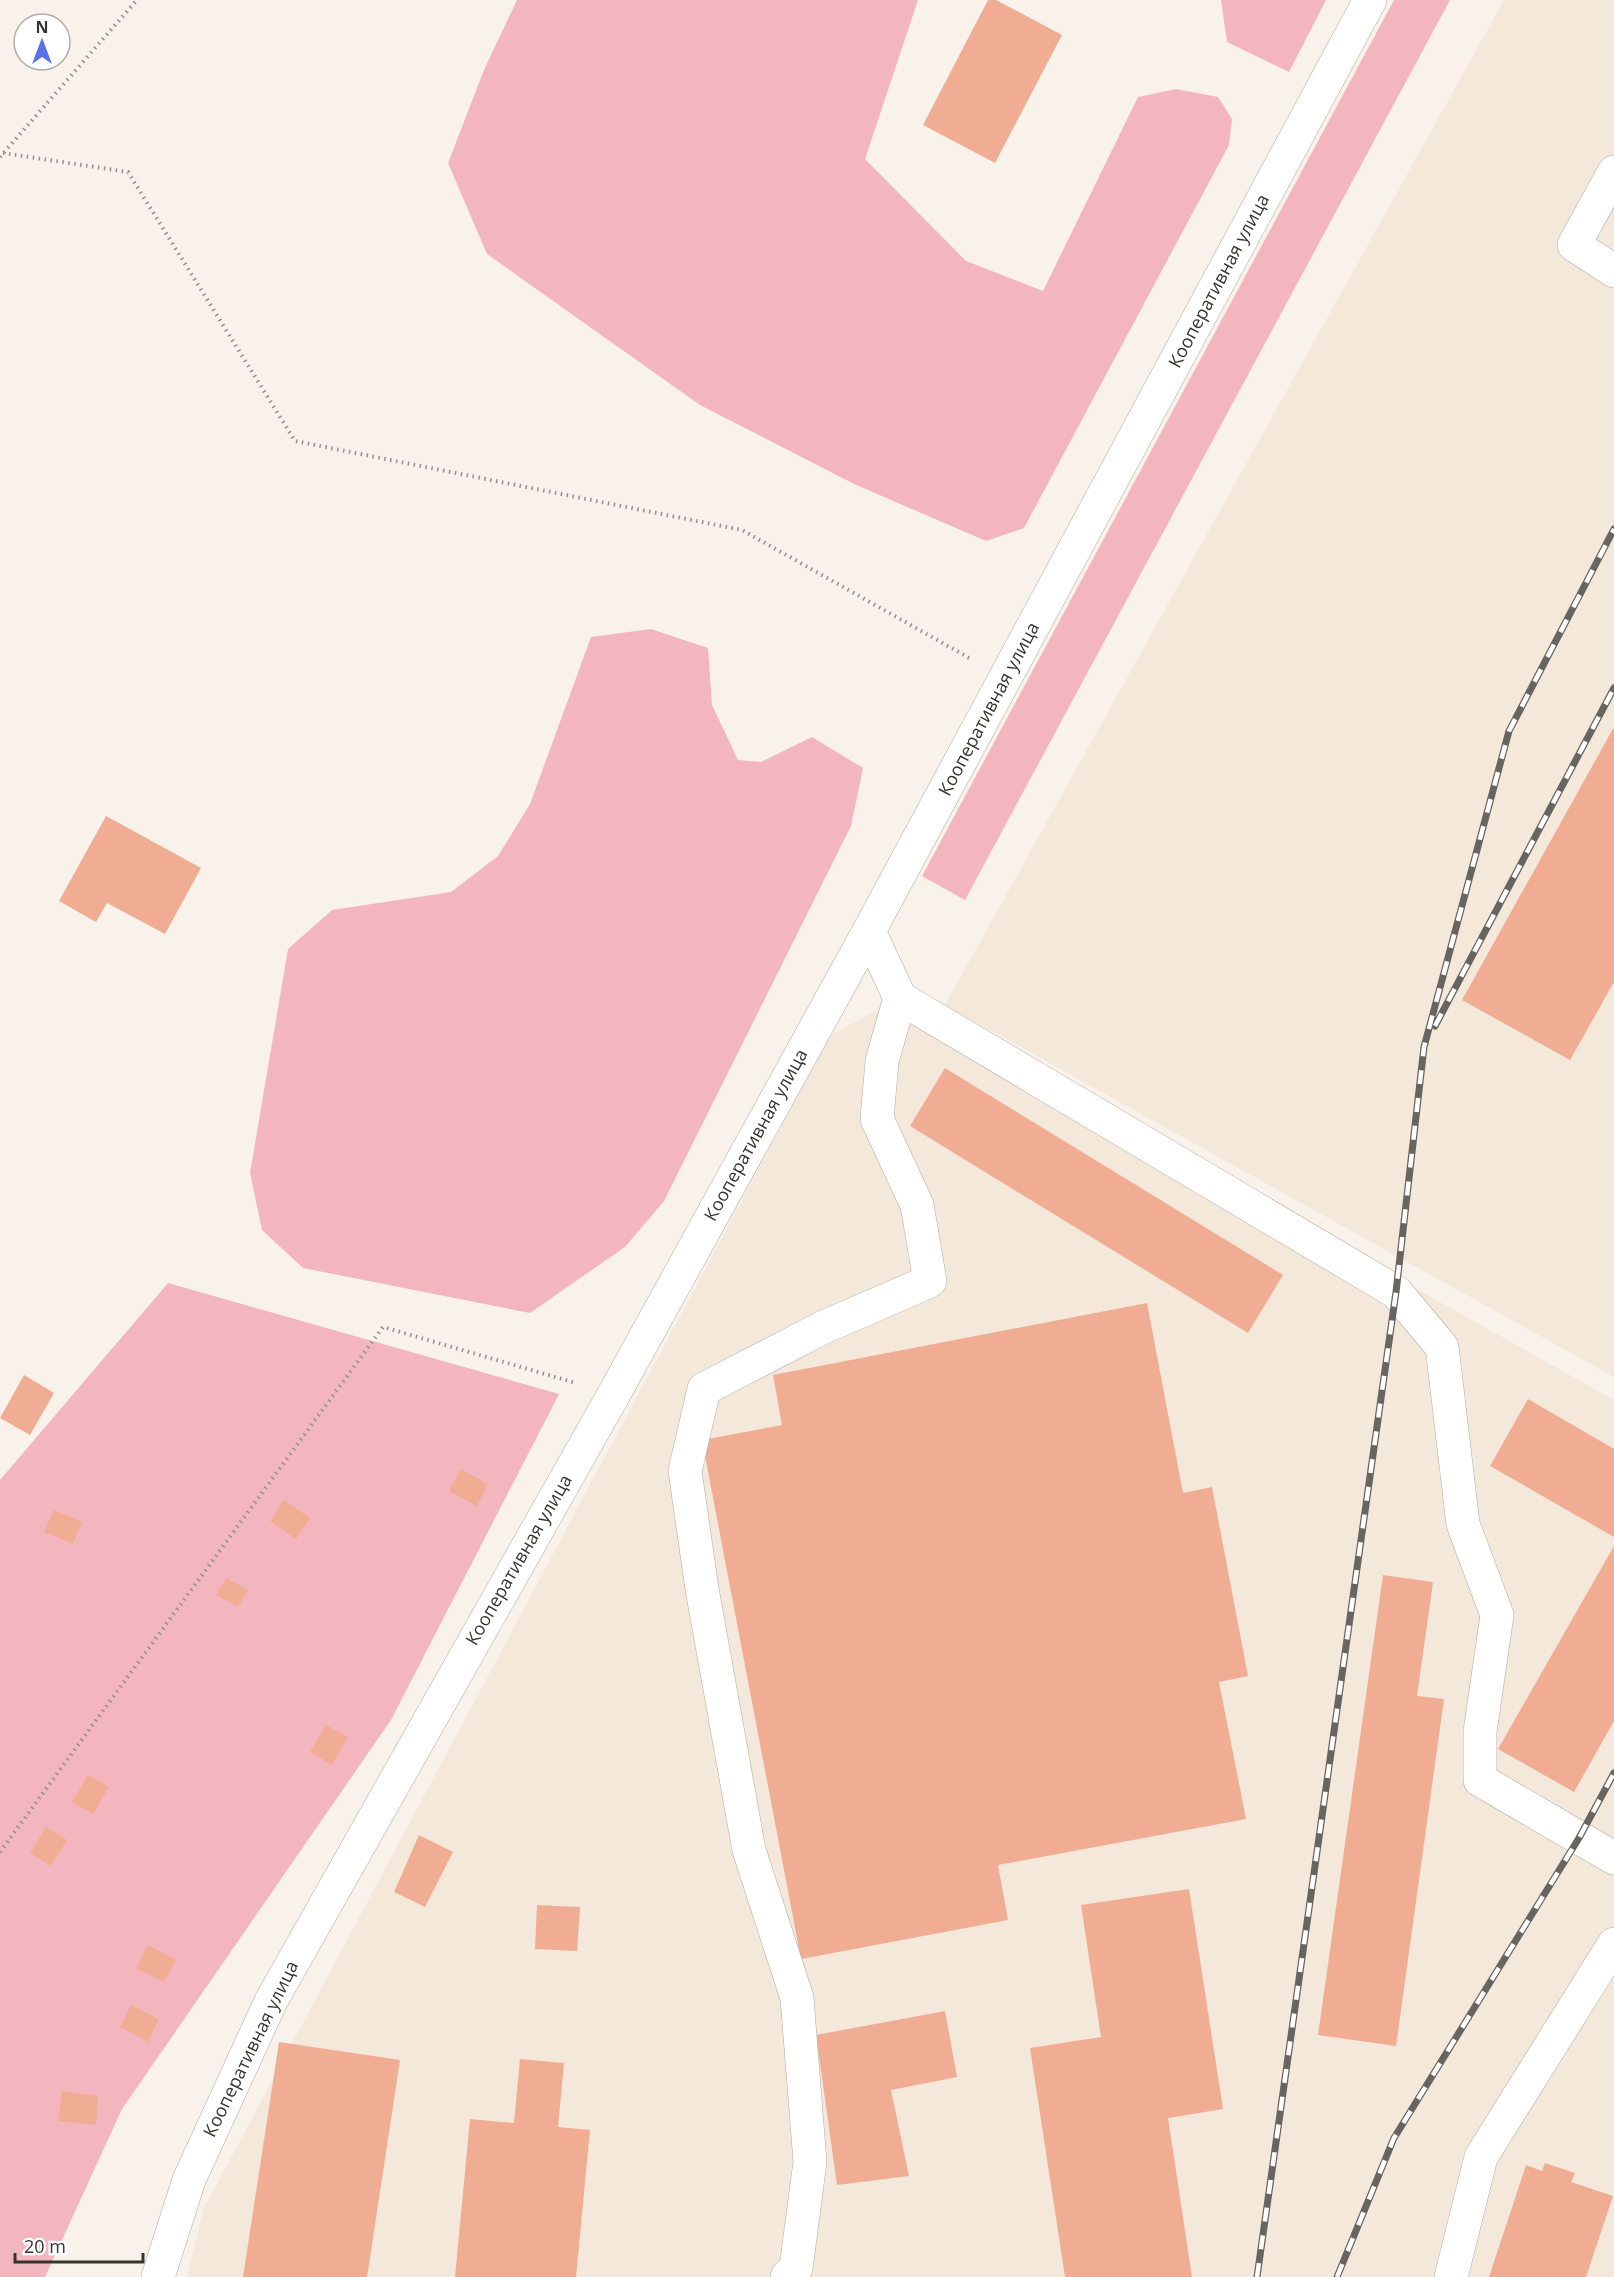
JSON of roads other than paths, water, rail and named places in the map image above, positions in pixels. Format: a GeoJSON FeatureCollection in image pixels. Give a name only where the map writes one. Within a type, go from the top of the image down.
{"type":"FeatureCollection","features":[{"type":"Feature","properties":{"kind":"street","name":"Кооперативная улица"},"geometry":{"type":"LineString","coordinates":[[158,2277],[189,2180],[271,2001],[614,1394],[869,931],[1370,0]]}},
{"type":"Feature","properties":{"kind":"street"},"geometry":{"type":"LineString","coordinates":[[1614,172],[1574,245],[1614,271]]}},
{"type":"Feature","properties":{"kind":"street"},"geometry":{"type":"LineString","coordinates":[[869,931],[900,998],[1396,1292],[1442,1347],[1463,1524],[1497,1615],[1480,1732],[1480,1780],[1614,1858]]}},
{"type":"Feature","properties":{"kind":"street"},"geometry":{"type":"LineString","coordinates":[[787,2277],[795,2268],[810,2162],[798,1998],[749,1850],[702,1589],[685,1471],[704,1389],[822,1328],[930,1281],[917,1204],[878,1119],[882,1061],[900,998]]}},
{"type":"Feature","properties":{"kind":"street"},"geometry":{"type":"LineString","coordinates":[[1452,2277],[1481,2157],[1614,1944]]}},
{"type":"Feature","properties":{"kind":"railway"},"geometry":{"type":"LineString","coordinates":[[1257,2277],[1396,1292],[1424,1047],[1509,731],[1614,529]]}},
{"type":"Feature","properties":{"kind":"railway"},"geometry":{"type":"LineString","coordinates":[[1435,1026],[1614,688]]}},
{"type":"Feature","properties":{"kind":"railway"},"geometry":{"type":"LineString","coordinates":[[1337,2277],[1394,2138],[1579,1838],[1614,1773]]}}]}
